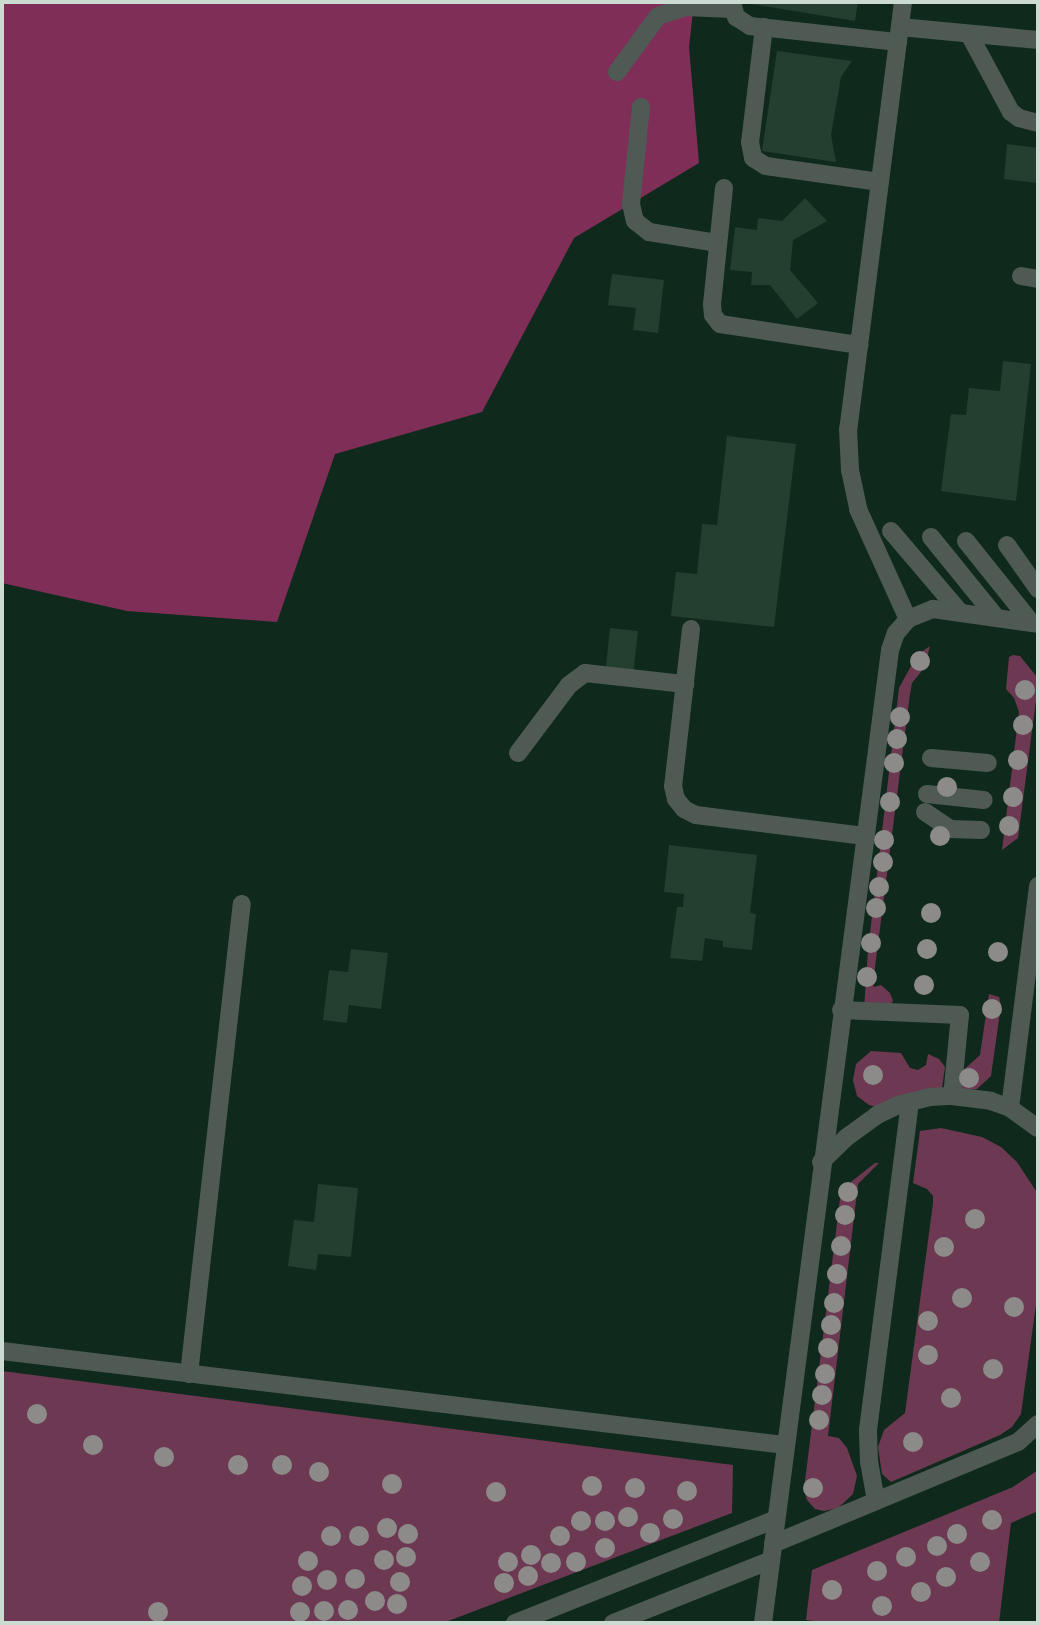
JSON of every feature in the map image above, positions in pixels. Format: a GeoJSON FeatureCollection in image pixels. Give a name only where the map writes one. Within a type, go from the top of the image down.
{"type":"FeatureCollection","features":[{"type":"Feature","properties":{"kind":"street"},"geometry":{"type":"LineString","coordinates":[[903,2],[848,429],[850,470],[858,509],[908,619]]}},
{"type":"Feature","properties":{"kind":"street"},"geometry":{"type":"LineString","coordinates":[[617,72],[657,16],[685,7],[732,6],[742,22],[764,27],[899,34],[969,34],[1038,40]]}},
{"type":"Feature","properties":{"kind":"street"},"geometry":{"type":"LineString","coordinates":[[764,27],[750,142],[753,158],[766,166],[880,182]]}},
{"type":"Feature","properties":{"kind":"street"},"geometry":{"type":"LineString","coordinates":[[969,34],[1011,112],[1019,118],[1038,123]]}},
{"type":"Feature","properties":{"kind":"street"},"geometry":{"type":"LineString","coordinates":[[641,107],[631,204],[635,221],[649,232],[718,243]]}},
{"type":"Feature","properties":{"kind":"street"},"geometry":{"type":"LineString","coordinates":[[724,188],[712,304],[713,315],[720,324],[859,345]]}},
{"type":"Feature","properties":{"kind":"street"},"geometry":{"type":"LineString","coordinates":[[891,531],[960,612]]}},
{"type":"Feature","properties":{"kind":"street"},"geometry":{"type":"LineString","coordinates":[[931,537],[995,616]]}},
{"type":"Feature","properties":{"kind":"street"},"geometry":{"type":"LineString","coordinates":[[967,541],[1034,623]]}},
{"type":"Feature","properties":{"kind":"street"},"geometry":{"type":"LineString","coordinates":[[1007,545],[1038,589]]}},
{"type":"Feature","properties":{"kind":"street"},"geometry":{"type":"LineString","coordinates":[[763,1623],[821,1162],[890,650],[896,633],[908,619],[933,609],[1034,623]]}},
{"type":"Feature","properties":{"kind":"street"},"geometry":{"type":"LineString","coordinates":[[691,629],[673,786],[676,799],[684,809],[696,815],[865,836]]}},
{"type":"Feature","properties":{"kind":"street"},"geometry":{"type":"LineString","coordinates":[[518,753],[569,685],[585,673],[685,684]]}},
{"type":"Feature","properties":{"kind":"street"},"geometry":{"type":"LineString","coordinates":[[931,758],[988,763]]}},
{"type":"Feature","properties":{"kind":"street"},"geometry":{"type":"LineString","coordinates":[[981,830],[950,829],[926,803],[984,800]]}},
{"type":"Feature","properties":{"kind":"street"},"geometry":{"type":"LineString","coordinates":[[1010,1108],[1033,973],[1038,886]]}},
{"type":"Feature","properties":{"kind":"street"},"geometry":{"type":"LineString","coordinates":[[189,1374],[242,904]]}},
{"type":"Feature","properties":{"kind":"street"},"geometry":{"type":"LineString","coordinates":[[841,1010],[960,1015],[952,1096]]}},
{"type":"Feature","properties":{"kind":"street"},"geometry":{"type":"LineString","coordinates":[[821,1162],[847,1137],[877,1115],[909,1102],[952,1096],[991,1101],[1010,1108],[1038,1128]]}},
{"type":"Feature","properties":{"kind":"street"},"geometry":{"type":"LineString","coordinates":[[876,1501],[867,1430],[909,1102]]}},
{"type":"Feature","properties":{"kind":"street"},"geometry":{"type":"LineString","coordinates":[[2,1351],[785,1445]]}},
{"type":"Feature","properties":{"kind":"street"},"geometry":{"type":"LineString","coordinates":[[613,1623],[772,1552],[876,1501],[1018,1442],[1038,1424]]}},
{"type":"Feature","properties":{"kind":"street"},"geometry":{"type":"LineString","coordinates":[[515,1623],[776,1519]]}},
{"type":"Feature","properties":{"kind":"shaded area"},"geometry":{"type":"Polygon","coordinates":[[[2,2],[694,2],[689,47],[699,163],[574,238],[482,412],[335,454],[277,622],[127,611],[2,583],[2,2]]]}},
{"type":"Feature","properties":{"kind":"shaded area"},"geometry":{"type":"Polygon","coordinates":[[[930,646],[924,668],[912,683],[910,694],[873,983],[874,987],[881,985],[890,993],[893,1001],[888,1008],[864,1009],[868,950],[899,688],[917,655],[930,646]]]}},
{"type":"Feature","properties":{"kind":"shaded area"},"geometry":{"type":"Polygon","coordinates":[[[1020,656],[1037,677],[1038,685],[1018,838],[1002,850],[1019,712],[1014,698],[1006,689],[1009,657],[1020,656]]]}},
{"type":"Feature","properties":{"kind":"shaded area"},"geometry":{"type":"Polygon","coordinates":[[[989,994],[999,997],[1001,1005],[991,1076],[977,1089],[956,1091],[957,1076],[980,1055],[989,994]]]}},
{"type":"Feature","properties":{"kind":"shaded area"},"geometry":{"type":"Polygon","coordinates":[[[871,1051],[901,1053],[910,1068],[918,1070],[926,1065],[928,1054],[939,1059],[945,1067],[942,1088],[879,1108],[869,1105],[857,1096],[853,1080],[856,1064],[871,1051]]]}},
{"type":"Feature","properties":{"kind":"shaded area"},"geometry":{"type":"Polygon","coordinates":[[[941,1128],[982,1137],[1001,1147],[1017,1162],[1038,1194],[1038,1290],[1021,1414],[1012,1427],[1000,1435],[891,1482],[882,1474],[878,1447],[884,1430],[905,1413],[933,1203],[933,1196],[927,1189],[913,1183],[920,1131],[941,1128]]]}},
{"type":"Feature","properties":{"kind":"shaded area"},"geometry":{"type":"Polygon","coordinates":[[[875,1163],[879,1163],[858,1184],[828,1436],[839,1438],[847,1448],[857,1476],[853,1494],[838,1508],[824,1511],[815,1509],[807,1500],[804,1489],[840,1199],[852,1181],[875,1163]]]}},
{"type":"Feature","properties":{"kind":"shaded area"},"geometry":{"type":"Polygon","coordinates":[[[2,1371],[733,1465],[732,1513],[443,1623],[2,1623],[2,1371]]]}},
{"type":"Feature","properties":{"kind":"shaded area"},"geometry":{"type":"Polygon","coordinates":[[[1038,1470],[1038,1511],[1011,1523],[999,1623],[830,1623],[806,1620],[812,1570],[1013,1487],[1038,1470]]]}},
{"type":"Feature","properties":{"kind":"building"},"geometry":{"type":"Polygon","coordinates":[[[739,2],[858,2],[855,21],[739,2]]]}},
{"type":"Feature","properties":{"kind":"building"},"geometry":{"type":"Polygon","coordinates":[[[777,51],[852,61],[841,77],[831,135],[836,162],[762,151],[777,51]]]}},
{"type":"Feature","properties":{"kind":"building"},"geometry":{"type":"Polygon","coordinates":[[[1007,144],[1038,148],[1038,183],[1004,179],[1007,144]]]}},
{"type":"Feature","properties":{"kind":"building"},"geometry":{"type":"Polygon","coordinates":[[[805,198],[827,221],[793,240],[790,270],[818,303],[797,319],[770,285],[751,285],[752,272],[730,270],[735,227],[757,230],[758,218],[782,221],[805,198]]]}},
{"type":"Feature","properties":{"kind":"building"},"geometry":{"type":"Polygon","coordinates":[[[612,274],[664,280],[658,333],[633,330],[636,308],[608,305],[612,274]]]}},
{"type":"Feature","properties":{"kind":"building"},"geometry":{"type":"Polygon","coordinates":[[[1003,361],[1031,364],[1016,501],[941,491],[951,414],[966,415],[969,388],[1000,391],[1003,361]]]}},
{"type":"Feature","properties":{"kind":"building"},"geometry":{"type":"Polygon","coordinates":[[[727,436],[796,444],[774,627],[671,616],[676,572],[697,574],[702,524],[717,525],[727,436]]]}},
{"type":"Feature","properties":{"kind":"building"},"geometry":{"type":"Polygon","coordinates":[[[610,628],[638,631],[634,672],[606,669],[610,628]]]}},
{"type":"Feature","properties":{"kind":"building"},"geometry":{"type":"Polygon","coordinates":[[[669,845],[757,855],[750,913],[756,914],[752,950],[723,947],[723,941],[705,938],[702,961],[670,958],[677,907],[683,907],[684,894],[664,892],[669,845]]]}},
{"type":"Feature","properties":{"kind":"building"},"geometry":{"type":"Polygon","coordinates":[[[351,949],[388,953],[381,1009],[349,1005],[347,1023],[323,1020],[329,970],[348,972],[351,949]]]}},
{"type":"Feature","properties":{"kind":"building"},"geometry":{"type":"Polygon","coordinates":[[[318,1184],[358,1188],[351,1257],[318,1254],[316,1270],[288,1266],[294,1220],[314,1222],[318,1184]]]}}]}
